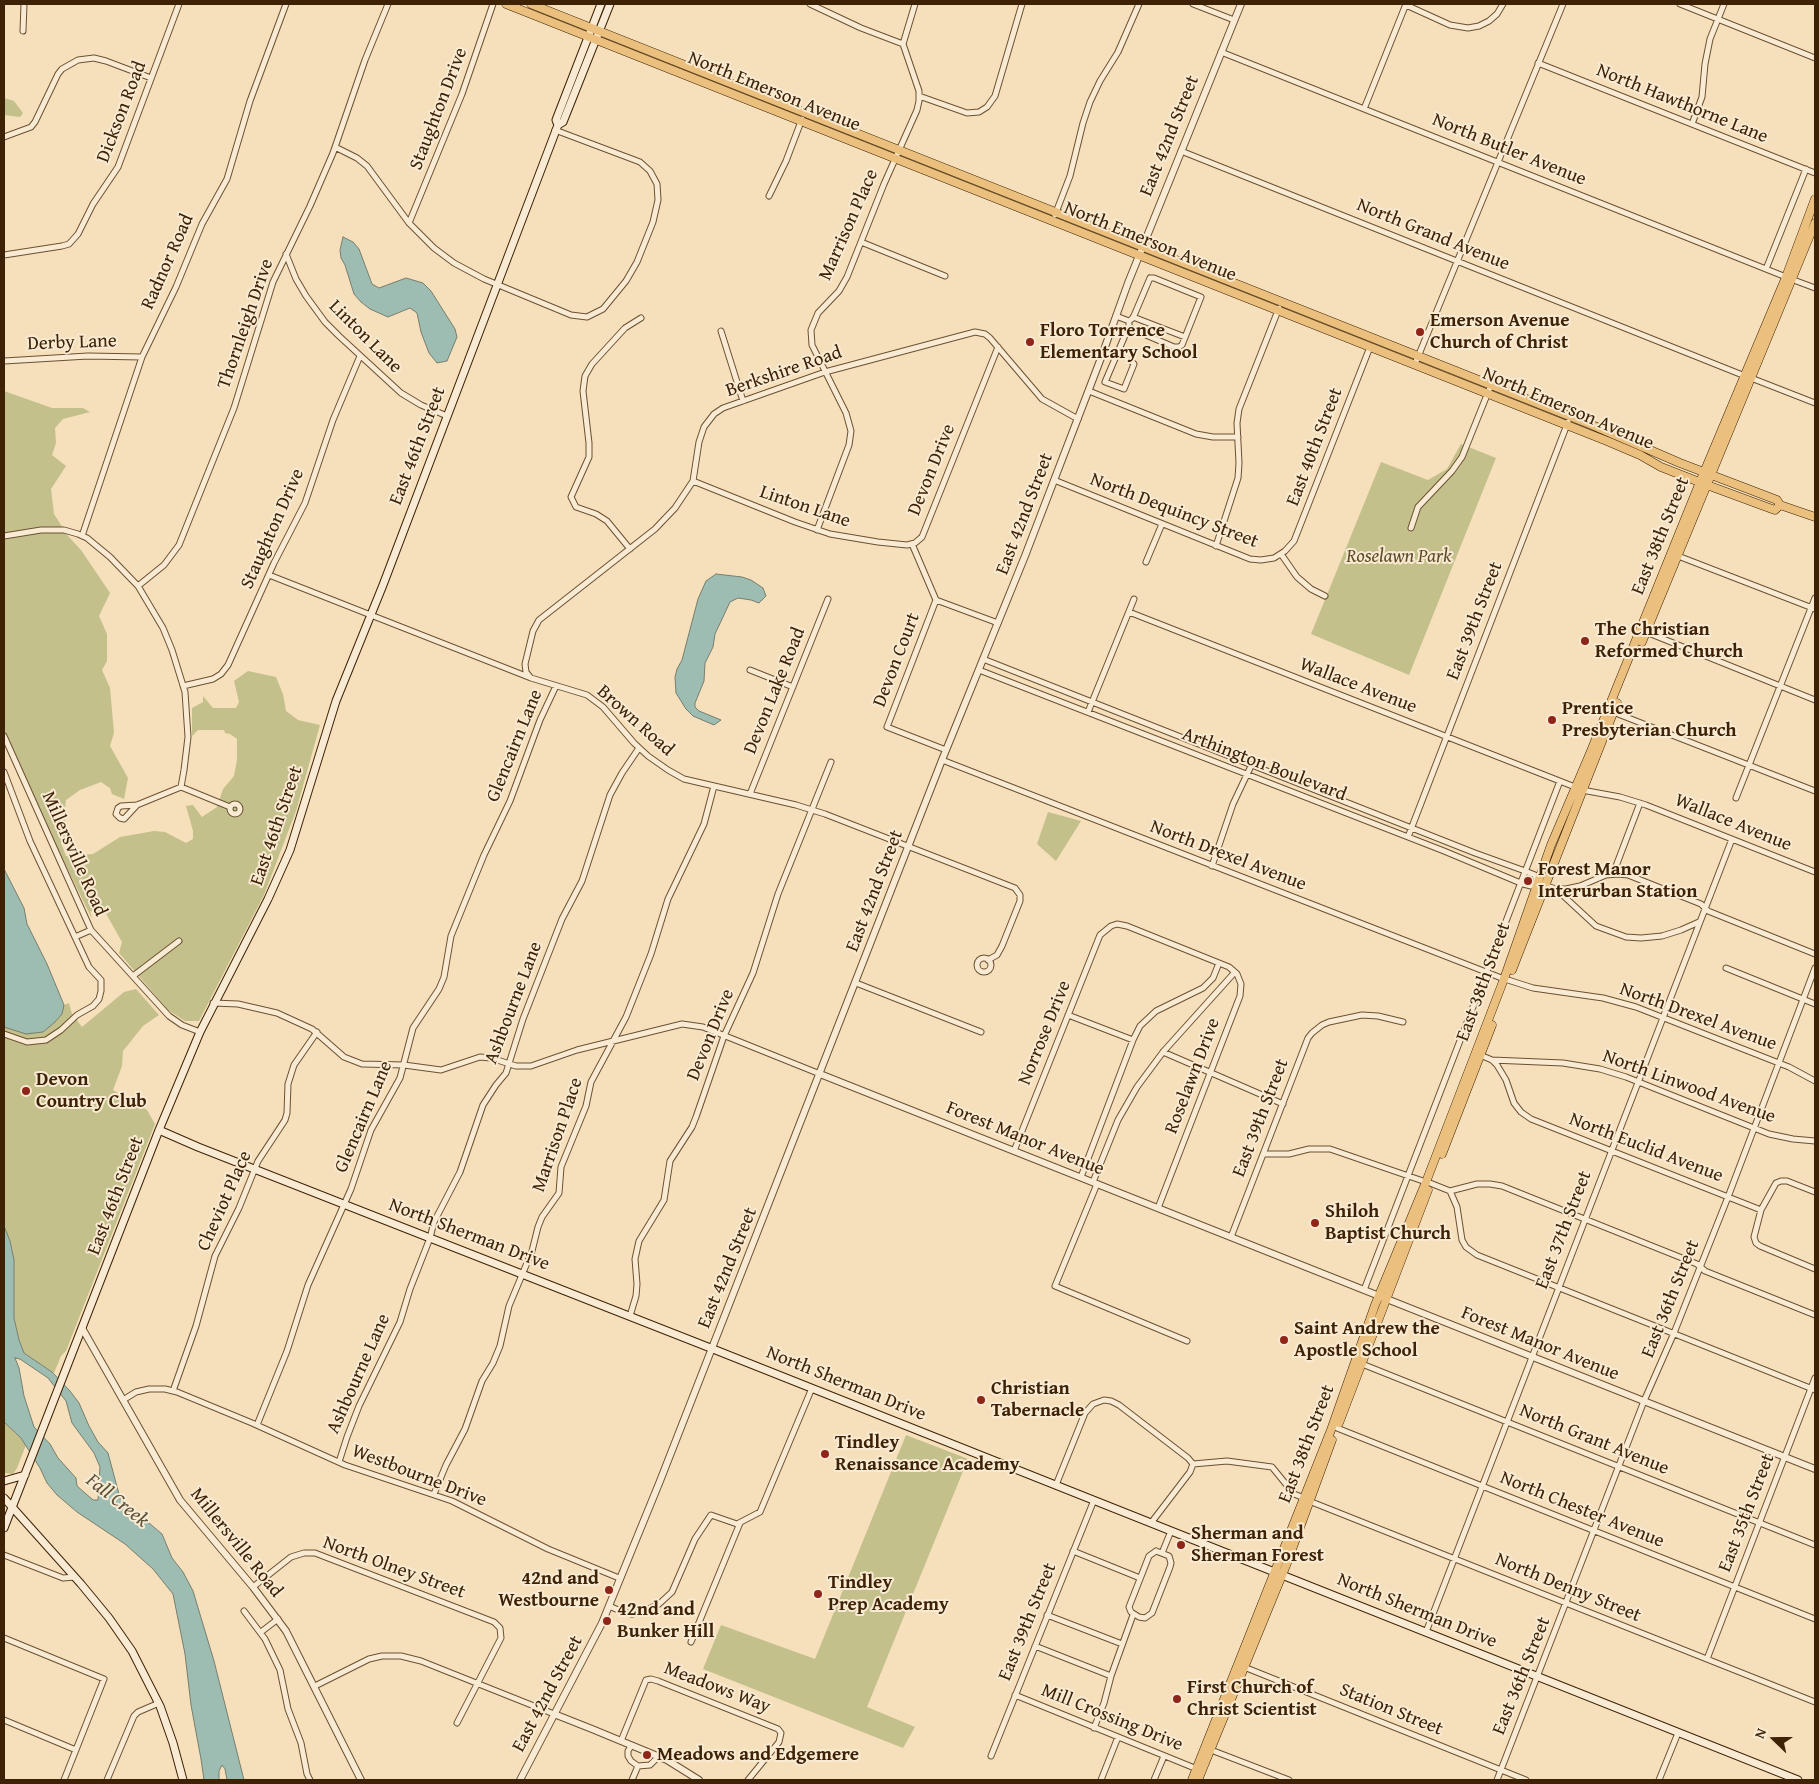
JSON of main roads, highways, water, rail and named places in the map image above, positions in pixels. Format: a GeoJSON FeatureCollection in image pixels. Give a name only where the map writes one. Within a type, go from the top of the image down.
{"type":"FeatureCollection","features":[{"type":"Feature","properties":{"kind":"main road","name":"North Emerson Avenue"},"geometry":{"type":"LineString","coordinates":[[506,4],[1415,364],[1623,448],[1661,467],[1775,510],[1780,505]]}},
{"type":"Feature","properties":{"kind":"main road","name":"North Emerson Avenue"},"geometry":{"type":"LineString","coordinates":[[531,4],[1570,416],[1708,474],[1777,500],[1780,505],[1815,517]]}},
{"type":"Feature","properties":{"kind":"main road","name":"East 46th Street"},"geometry":{"type":"LineString","coordinates":[[596,29],[601,4]]}},
{"type":"Feature","properties":{"kind":"main road","name":"East 46th Street"},"geometry":{"type":"LineString","coordinates":[[4,1528],[159,1130],[200,1032],[268,899],[290,850],[336,701],[557,128],[556,120],[596,29],[610,4]]}},
{"type":"Feature","properties":{"kind":"main road","name":"East 38th Street"},"geometry":{"type":"LineString","coordinates":[[1579,789],[1620,680],[1708,474],[1788,278],[1815,199]]}},
{"type":"Feature","properties":{"kind":"main road","name":"East 38th Street"},"geometry":{"type":"LineString","coordinates":[[1788,278],[1815,223]]}},
{"type":"Feature","properties":{"kind":"main road","name":"East 38th Street"},"geometry":{"type":"LineString","coordinates":[[1198,1780],[1244,1668],[1343,1396],[1480,1055],[1540,884],[1678,556],[1703,483]]}},
{"type":"Feature","properties":{"kind":"main road","name":"East 38th Street"},"geometry":{"type":"LineString","coordinates":[[1428,1183],[1506,980]]}},
{"type":"Feature","properties":{"kind":"main road","name":"North Sherman Drive"},"geometry":{"type":"LineString","coordinates":[[159,1130],[1798,1780]]}},
{"type":"Feature","properties":{"kind":"main road","name":"East 38th Street"},"geometry":{"type":"LineString","coordinates":[[1307,1499],[1362,1364],[1382,1297]]}},
{"type":"Feature","properties":{"kind":"main road"},"geometry":{"type":"LineString","coordinates":[[4,1481],[26,1471]]}},
{"type":"Feature","properties":{"kind":"main road"},"geometry":{"type":"LineString","coordinates":[[4,1498],[106,1614],[124,1640],[141,1667],[159,1703],[170,1733],[183,1780]]}},
{"type":"Feature","properties":{"kind":"main road","name":"East 38th Street"},"geometry":{"type":"LineString","coordinates":[[1192,1780],[1279,1573]]}},
{"type":"Feature","properties":{"kind":"water"},"geometry":{"type":"Polygon","coordinates":[[[343,237],[353,242],[359,249],[372,284],[379,288],[406,278],[423,283],[431,291],[455,329],[457,337],[447,361],[437,363],[429,353],[421,332],[417,313],[410,308],[388,317],[370,309],[354,294],[341,258],[340,250],[343,237]]]}},
{"type":"Feature","properties":{"kind":"water"},"geometry":{"type":"Polygon","coordinates":[[[716,574],[751,580],[763,588],[766,596],[759,603],[738,598],[730,602],[715,634],[713,647],[705,663],[704,681],[695,703],[695,707],[699,711],[721,720],[714,725],[693,716],[686,709],[676,693],[675,677],[682,660],[698,599],[706,581],[716,574]]]}},
{"type":"Feature","properties":{"kind":"water"},"geometry":{"type":"Polygon","coordinates":[[[4,869],[24,908],[27,924],[47,964],[64,1005],[62,1014],[43,1032],[26,1034],[4,1027],[4,869]]]}},
{"type":"Feature","properties":{"kind":"water","name":"Fall Creek"},"geometry":{"type":"Polygon","coordinates":[[[4,1226],[10,1241],[14,1260],[14,1318],[24,1353],[52,1372],[79,1403],[98,1442],[108,1453],[120,1498],[134,1516],[149,1523],[162,1534],[172,1558],[183,1572],[193,1591],[214,1661],[244,1780],[227,1780],[225,1769],[222,1765],[219,1771],[219,1780],[204,1780],[191,1705],[185,1654],[173,1594],[153,1569],[125,1544],[77,1512],[57,1495],[47,1483],[21,1438],[4,1422],[4,1226]],[[15,1358],[34,1427],[50,1444],[58,1458],[76,1478],[77,1486],[93,1500],[98,1500],[100,1467],[94,1453],[72,1423],[66,1401],[48,1378],[20,1359],[15,1358]]]}},
{"type":"Feature","properties":{"kind":"place","name":"Emerson Avenue Church of Christ"},"geometry":{"type":"Point","coordinates":[1420,332]}},
{"type":"Feature","properties":{"kind":"place","name":"Floro Torrence Elementary School"},"geometry":{"type":"Point","coordinates":[1030,342]}},
{"type":"Feature","properties":{"kind":"place","name":"The Christian Reformed Church"},"geometry":{"type":"Point","coordinates":[1585,641]}},
{"type":"Feature","properties":{"kind":"place","name":"Prentice Presbyterian Church"},"geometry":{"type":"Point","coordinates":[1552,720]}},
{"type":"Feature","properties":{"kind":"place","name":"Forest Manor Interurban Station"},"geometry":{"type":"Point","coordinates":[1528,881]}},
{"type":"Feature","properties":{"kind":"place","name":"Devon Country Club"},"geometry":{"type":"Point","coordinates":[26,1091]}},
{"type":"Feature","properties":{"kind":"place","name":"Shiloh Baptist Church"},"geometry":{"type":"Point","coordinates":[1315,1223]}},
{"type":"Feature","properties":{"kind":"place","name":"Saint Andrew the Apostle School"},"geometry":{"type":"Point","coordinates":[1284,1340]}},
{"type":"Feature","properties":{"kind":"place","name":"Christian Tabernacle"},"geometry":{"type":"Point","coordinates":[981,1400]}},
{"type":"Feature","properties":{"kind":"place","name":"Tindley Renaissance Academy"},"geometry":{"type":"Point","coordinates":[825,1454]}},
{"type":"Feature","properties":{"kind":"place","name":"Sherman and Sherman Forest"},"geometry":{"type":"Point","coordinates":[1181,1545]}},
{"type":"Feature","properties":{"kind":"place","name":"42nd and Westbourne"},"geometry":{"type":"Point","coordinates":[609,1590]}},
{"type":"Feature","properties":{"kind":"place","name":"Tindley Prep Academy"},"geometry":{"type":"Point","coordinates":[818,1594]}},
{"type":"Feature","properties":{"kind":"place","name":"42nd and Bunker Hill"},"geometry":{"type":"Point","coordinates":[607,1621]}},
{"type":"Feature","properties":{"kind":"place","name":"First Church of Christ Scientist"},"geometry":{"type":"Point","coordinates":[1177,1699]}},
{"type":"Feature","properties":{"kind":"place","name":"Meadows and Edgemere"},"geometry":{"type":"Point","coordinates":[647,1755]}},
{"type":"Feature","properties":{"kind":"park label","name":"Roselawn Park"},"geometry":{"type":"Point","coordinates":[1399,557]}}]}
